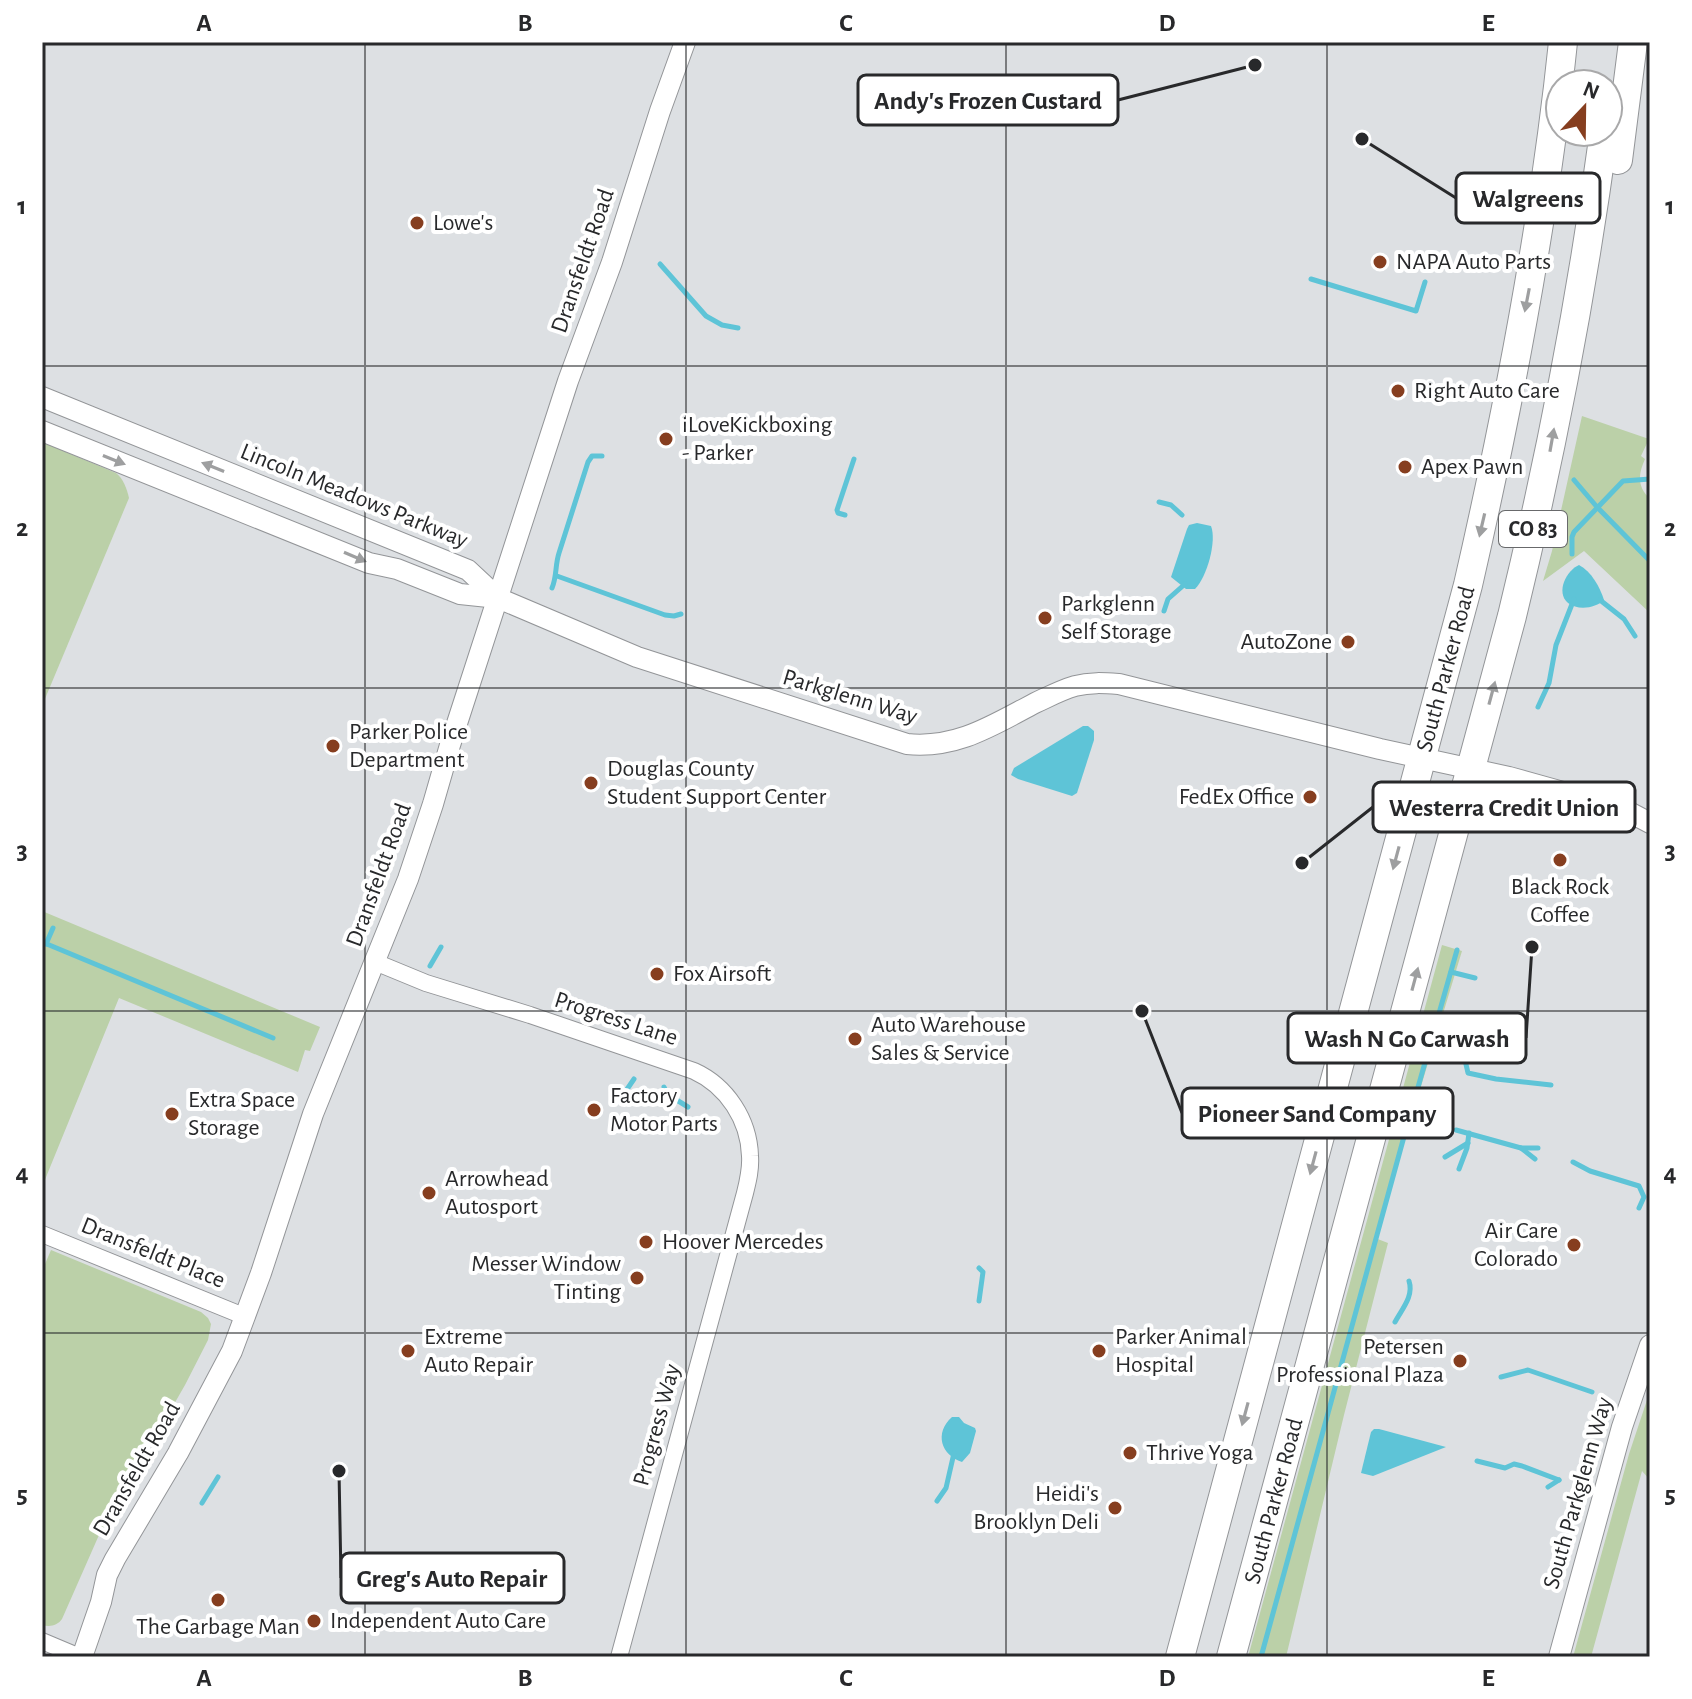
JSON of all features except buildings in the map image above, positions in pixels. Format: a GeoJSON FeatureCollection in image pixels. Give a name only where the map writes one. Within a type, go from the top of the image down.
{"type":"FeatureCollection","features":[{"type":"Feature","properties":{"kind":"highway"},"geometry":{"type":"LineString","coordinates":[[1611,68],[1614,42]]}},
{"type":"Feature","properties":{"kind":"highway"},"geometry":{"type":"LineString","coordinates":[[1581,286],[1608,230],[1633,42]]}},
{"type":"Feature","properties":{"kind":"highway","name":"South Parker Road"},"geometry":{"type":"LineString","coordinates":[[1180,1657],[1468,585],[1507,409],[1534,258],[1560,47]]}},
{"type":"Feature","properties":{"kind":"highway","name":"South Parker Road"},"geometry":{"type":"LineString","coordinates":[[1231,1657],[1493,692],[1550,453],[1581,286],[1602,148]]}},
{"type":"Feature","properties":{"kind":"street","name":"Dransfeldt Road"},"geometry":{"type":"LineString","coordinates":[[85,1656],[107,1575],[224,1368],[246,1317],[313,1114],[416,858],[568,381],[612,262],[685,42]]}},
{"type":"Feature","properties":{"kind":"street","name":"Lincoln Meadows Parkway"},"geometry":{"type":"LineString","coordinates":[[42,397],[468,570],[498,598]]}},
{"type":"Feature","properties":{"kind":"street"},"geometry":{"type":"LineString","coordinates":[[42,431],[369,563],[397,569],[460,594],[498,598]]}},
{"type":"Feature","properties":{"kind":"street","name":"Parkglenn Way"},"geometry":{"type":"LineString","coordinates":[[498,598],[637,657],[907,744],[931,745],[961,739],[1067,689],[1101,683],[1142,688],[1422,758]]}},
{"type":"Feature","properties":{"kind":"street"},"geometry":{"type":"LineString","coordinates":[[1422,758],[1503,775],[1613,806],[1650,823]]}},
{"type":"Feature","properties":{"kind":"street","name":"Progress Lane"},"geometry":{"type":"LineString","coordinates":[[375,962],[426,983],[668,1061],[714,1082],[734,1105],[747,1136],[749,1170],[741,1205]]}},
{"type":"Feature","properties":{"kind":"street","name":"Progress Way"},"geometry":{"type":"LineString","coordinates":[[624,1656],[741,1205]]}},
{"type":"Feature","properties":{"kind":"street","name":"Dransfeldt Place"},"geometry":{"type":"LineString","coordinates":[[42,1234],[246,1317]]}},
{"type":"Feature","properties":{"kind":"street","name":"South Parkglenn Way"},"geometry":{"type":"LineString","coordinates":[[1559,1657],[1622,1427],[1650,1345]]}},
{"type":"Feature","properties":{"kind":"street"},"geometry":{"type":"LineString","coordinates":[[42,1641],[85,1656]]}},
{"type":"Feature","properties":{"kind":"green space"},"geometry":{"type":"Polygon","coordinates":[[[1582,416],[1649,439],[1641,456],[1645,459],[1640,480],[1650,499],[1650,613],[1584,551],[1543,581],[1582,416]]]}},
{"type":"Feature","properties":{"kind":"green space"},"geometry":{"type":"Polygon","coordinates":[[[42,442],[116,473],[129,498],[42,706],[42,442]]]}},
{"type":"Feature","properties":{"kind":"green space"},"geometry":{"type":"Polygon","coordinates":[[[42,911],[320,1027],[310,1051],[305,1050],[298,1072],[119,998],[42,1187],[42,911]]]}},
{"type":"Feature","properties":{"kind":"green space"},"geometry":{"type":"Polygon","coordinates":[[[1442,945],[1462,951],[1375,1238],[1388,1243],[1286,1657],[1248,1657],[1442,945]]]}},
{"type":"Feature","properties":{"kind":"green space"},"geometry":{"type":"Polygon","coordinates":[[[51,1250],[201,1312],[211,1324],[208,1340],[185,1385],[99,1535],[62,1619],[56,1625],[48,1626],[42,1625],[42,1271],[51,1250]]]}},
{"type":"Feature","properties":{"kind":"green space"},"geometry":{"type":"Polygon","coordinates":[[[1650,1391],[1650,1480],[1642,1471],[1591,1657],[1573,1657],[1629,1454],[1650,1391]]]}},
{"type":"Feature","properties":{"kind":"water"},"geometry":{"type":"Polygon","coordinates":[[[1189,525],[1211,526],[1212,549],[1199,583],[1195,589],[1186,589],[1171,577],[1187,529],[1189,525]]]}},
{"type":"Feature","properties":{"kind":"water"},"geometry":{"type":"Polygon","coordinates":[[[1579,565],[1591,575],[1604,600],[1587,608],[1568,603],[1563,593],[1564,582],[1579,565]]]}},
{"type":"Feature","properties":{"kind":"water"},"geometry":{"type":"Polygon","coordinates":[[[1083,726],[1094,731],[1094,740],[1077,793],[1072,796],[1011,775],[1014,768],[1083,726]]]}},
{"type":"Feature","properties":{"kind":"water"},"geometry":{"type":"Polygon","coordinates":[[[952,1417],[959,1417],[976,1431],[970,1453],[962,1462],[949,1454],[942,1443],[943,1430],[952,1417]]]}},
{"type":"Feature","properties":{"kind":"water"},"geometry":{"type":"Polygon","coordinates":[[[1374,1429],[1446,1447],[1373,1476],[1361,1473],[1374,1429]]]}},
{"type":"Feature","properties":{"kind":"waterway"},"geometry":{"type":"LineString","coordinates":[[660,264],[706,316],[722,325],[738,328]]}},
{"type":"Feature","properties":{"kind":"waterway"},"geometry":{"type":"LineString","coordinates":[[1311,279],[1416,311],[1425,282]]}},
{"type":"Feature","properties":{"kind":"waterway"},"geometry":{"type":"LineString","coordinates":[[552,588],[559,553],[588,462],[592,456],[602,456]]}},
{"type":"Feature","properties":{"kind":"waterway"},"geometry":{"type":"LineString","coordinates":[[845,515],[837,510],[854,459]]}},
{"type":"Feature","properties":{"kind":"waterway"},"geometry":{"type":"LineString","coordinates":[[1572,554],[1574,532],[1623,481],[1650,479]]}},
{"type":"Feature","properties":{"kind":"waterway"},"geometry":{"type":"LineString","coordinates":[[1574,480],[1650,561]]}},
{"type":"Feature","properties":{"kind":"waterway"},"geometry":{"type":"LineString","coordinates":[[1159,502],[1171,505],[1182,515]]}},
{"type":"Feature","properties":{"kind":"waterway"},"geometry":{"type":"LineString","coordinates":[[557,576],[665,615],[681,614]]}},
{"type":"Feature","properties":{"kind":"waterway"},"geometry":{"type":"LineString","coordinates":[[1164,611],[1168,599],[1185,584]]}},
{"type":"Feature","properties":{"kind":"waterway"},"geometry":{"type":"LineString","coordinates":[[1538,707],[1549,683],[1556,645],[1574,599]]}},
{"type":"Feature","properties":{"kind":"waterway"},"geometry":{"type":"LineString","coordinates":[[1600,600],[1624,619],[1635,636]]}},
{"type":"Feature","properties":{"kind":"waterway"},"geometry":{"type":"LineString","coordinates":[[46,944],[53,928]]}},
{"type":"Feature","properties":{"kind":"waterway"},"geometry":{"type":"LineString","coordinates":[[42,942],[273,1038]]}},
{"type":"Feature","properties":{"kind":"waterway"},"geometry":{"type":"LineString","coordinates":[[430,966],[441,947]]}},
{"type":"Feature","properties":{"kind":"waterway"},"geometry":{"type":"LineString","coordinates":[[1261,1657],[1457,950]]}},
{"type":"Feature","properties":{"kind":"waterway"},"geometry":{"type":"LineString","coordinates":[[1451,972],[1475,978]]}},
{"type":"Feature","properties":{"kind":"waterway"},"geometry":{"type":"LineString","coordinates":[[1435,1028],[1462,1047],[1468,1073],[1551,1085]]}},
{"type":"Feature","properties":{"kind":"waterway"},"geometry":{"type":"LineString","coordinates":[[619,1101],[634,1079]]}},
{"type":"Feature","properties":{"kind":"waterway"},"geometry":{"type":"LineString","coordinates":[[664,1087],[667,1094],[688,1107]]}},
{"type":"Feature","properties":{"kind":"waterway"},"geometry":{"type":"LineString","coordinates":[[1456,1130],[1521,1148],[1538,1148]]}},
{"type":"Feature","properties":{"kind":"waterway"},"geometry":{"type":"LineString","coordinates":[[1459,1169],[1469,1133]]}},
{"type":"Feature","properties":{"kind":"waterway"},"geometry":{"type":"LineString","coordinates":[[1445,1157],[1468,1143]]}},
{"type":"Feature","properties":{"kind":"waterway"},"geometry":{"type":"LineString","coordinates":[[1521,1148],[1535,1159]]}},
{"type":"Feature","properties":{"kind":"waterway"},"geometry":{"type":"LineString","coordinates":[[1573,1162],[1590,1171],[1639,1186],[1644,1197],[1639,1208]]}},
{"type":"Feature","properties":{"kind":"waterway"},"geometry":{"type":"LineString","coordinates":[[979,1268],[983,1272],[979,1301]]}},
{"type":"Feature","properties":{"kind":"waterway"},"geometry":{"type":"LineString","coordinates":[[1395,1322],[1409,1297],[1409,1281]]}},
{"type":"Feature","properties":{"kind":"waterway"},"geometry":{"type":"LineString","coordinates":[[1501,1377],[1528,1370],[1592,1392]]}},
{"type":"Feature","properties":{"kind":"waterway"},"geometry":{"type":"LineString","coordinates":[[937,1501],[946,1488],[954,1453]]}},
{"type":"Feature","properties":{"kind":"waterway"},"geometry":{"type":"LineString","coordinates":[[1477,1461],[1505,1468],[1514,1464],[1559,1480]]}},
{"type":"Feature","properties":{"kind":"waterway"},"geometry":{"type":"LineString","coordinates":[[202,1503],[218,1477]]}},
{"type":"Feature","properties":{"kind":"waterway"},"geometry":{"type":"LineString","coordinates":[[1548,1487],[1559,1480]]}},
{"type":"Feature","properties":{"kind":"place","name":"Andy's Frozen Custard"},"geometry":{"type":"Point","coordinates":[1255,65]}},
{"type":"Feature","properties":{"kind":"place","name":"Walgreens"},"geometry":{"type":"Point","coordinates":[1362,139]}},
{"type":"Feature","properties":{"kind":"place","name":"Lowe's"},"geometry":{"type":"Point","coordinates":[417,223]}},
{"type":"Feature","properties":{"kind":"place","name":"NAPA Auto Parts"},"geometry":{"type":"Point","coordinates":[1380,262]}},
{"type":"Feature","properties":{"kind":"place","name":"Right Auto Care"},"geometry":{"type":"Point","coordinates":[1398,391]}},
{"type":"Feature","properties":{"kind":"place","name":"iLoveKickboxing - Parker"},"geometry":{"type":"Point","coordinates":[666,439]}},
{"type":"Feature","properties":{"kind":"place","name":"Apex Pawn"},"geometry":{"type":"Point","coordinates":[1405,467]}},
{"type":"Feature","properties":{"kind":"place","name":"Parkglenn Self Storage"},"geometry":{"type":"Point","coordinates":[1045,618]}},
{"type":"Feature","properties":{"kind":"place","name":"AutoZone"},"geometry":{"type":"Point","coordinates":[1348,642]}},
{"type":"Feature","properties":{"kind":"place","name":"Parker Police Department"},"geometry":{"type":"Point","coordinates":[333,746]}},
{"type":"Feature","properties":{"kind":"place","name":"Douglas County Student Support Center"},"geometry":{"type":"Point","coordinates":[591,783]}},
{"type":"Feature","properties":{"kind":"place","name":"FedEx Office"},"geometry":{"type":"Point","coordinates":[1310,797]}},
{"type":"Feature","properties":{"kind":"place","name":"Black Rock Coffee"},"geometry":{"type":"Point","coordinates":[1560,860]}},
{"type":"Feature","properties":{"kind":"place","name":"Westerra Credit Union"},"geometry":{"type":"Point","coordinates":[1302,863]}},
{"type":"Feature","properties":{"kind":"place","name":"Wash N Go Carwash"},"geometry":{"type":"Point","coordinates":[1532,947]}},
{"type":"Feature","properties":{"kind":"place","name":"Fox Airsoft"},"geometry":{"type":"Point","coordinates":[657,974]}},
{"type":"Feature","properties":{"kind":"place","name":"Pioneer Sand Company"},"geometry":{"type":"Point","coordinates":[1142,1011]}},
{"type":"Feature","properties":{"kind":"place","name":"Auto Warehouse Sales & Service"},"geometry":{"type":"Point","coordinates":[855,1039]}},
{"type":"Feature","properties":{"kind":"place","name":"Factory Motor Parts"},"geometry":{"type":"Point","coordinates":[594,1110]}},
{"type":"Feature","properties":{"kind":"place","name":"Extra Space Storage"},"geometry":{"type":"Point","coordinates":[172,1114]}},
{"type":"Feature","properties":{"kind":"place","name":"Arrowhead Autosport"},"geometry":{"type":"Point","coordinates":[429,1193]}},
{"type":"Feature","properties":{"kind":"place","name":"Hoover Mercedes"},"geometry":{"type":"Point","coordinates":[646,1242]}},
{"type":"Feature","properties":{"kind":"place","name":"Air Care Colorado"},"geometry":{"type":"Point","coordinates":[1574,1245]}},
{"type":"Feature","properties":{"kind":"place","name":"Messer Window Tinting"},"geometry":{"type":"Point","coordinates":[637,1278]}},
{"type":"Feature","properties":{"kind":"place","name":"Extreme Auto Repair"},"geometry":{"type":"Point","coordinates":[408,1351]}},
{"type":"Feature","properties":{"kind":"place","name":"Parker Animal Hospital"},"geometry":{"type":"Point","coordinates":[1099,1351]}},
{"type":"Feature","properties":{"kind":"place","name":"Petersen Professional Plaza"},"geometry":{"type":"Point","coordinates":[1460,1361]}},
{"type":"Feature","properties":{"kind":"place","name":"Thrive Yoga"},"geometry":{"type":"Point","coordinates":[1130,1453]}},
{"type":"Feature","properties":{"kind":"place","name":"Greg's Auto Repair"},"geometry":{"type":"Point","coordinates":[339,1471]}},
{"type":"Feature","properties":{"kind":"place","name":"Heidi's Brooklyn Deli"},"geometry":{"type":"Point","coordinates":[1115,1508]}},
{"type":"Feature","properties":{"kind":"place","name":"The Garbage Man"},"geometry":{"type":"Point","coordinates":[218,1600]}},
{"type":"Feature","properties":{"kind":"place","name":"Independent Auto Care"},"geometry":{"type":"Point","coordinates":[314,1621]}}]}
